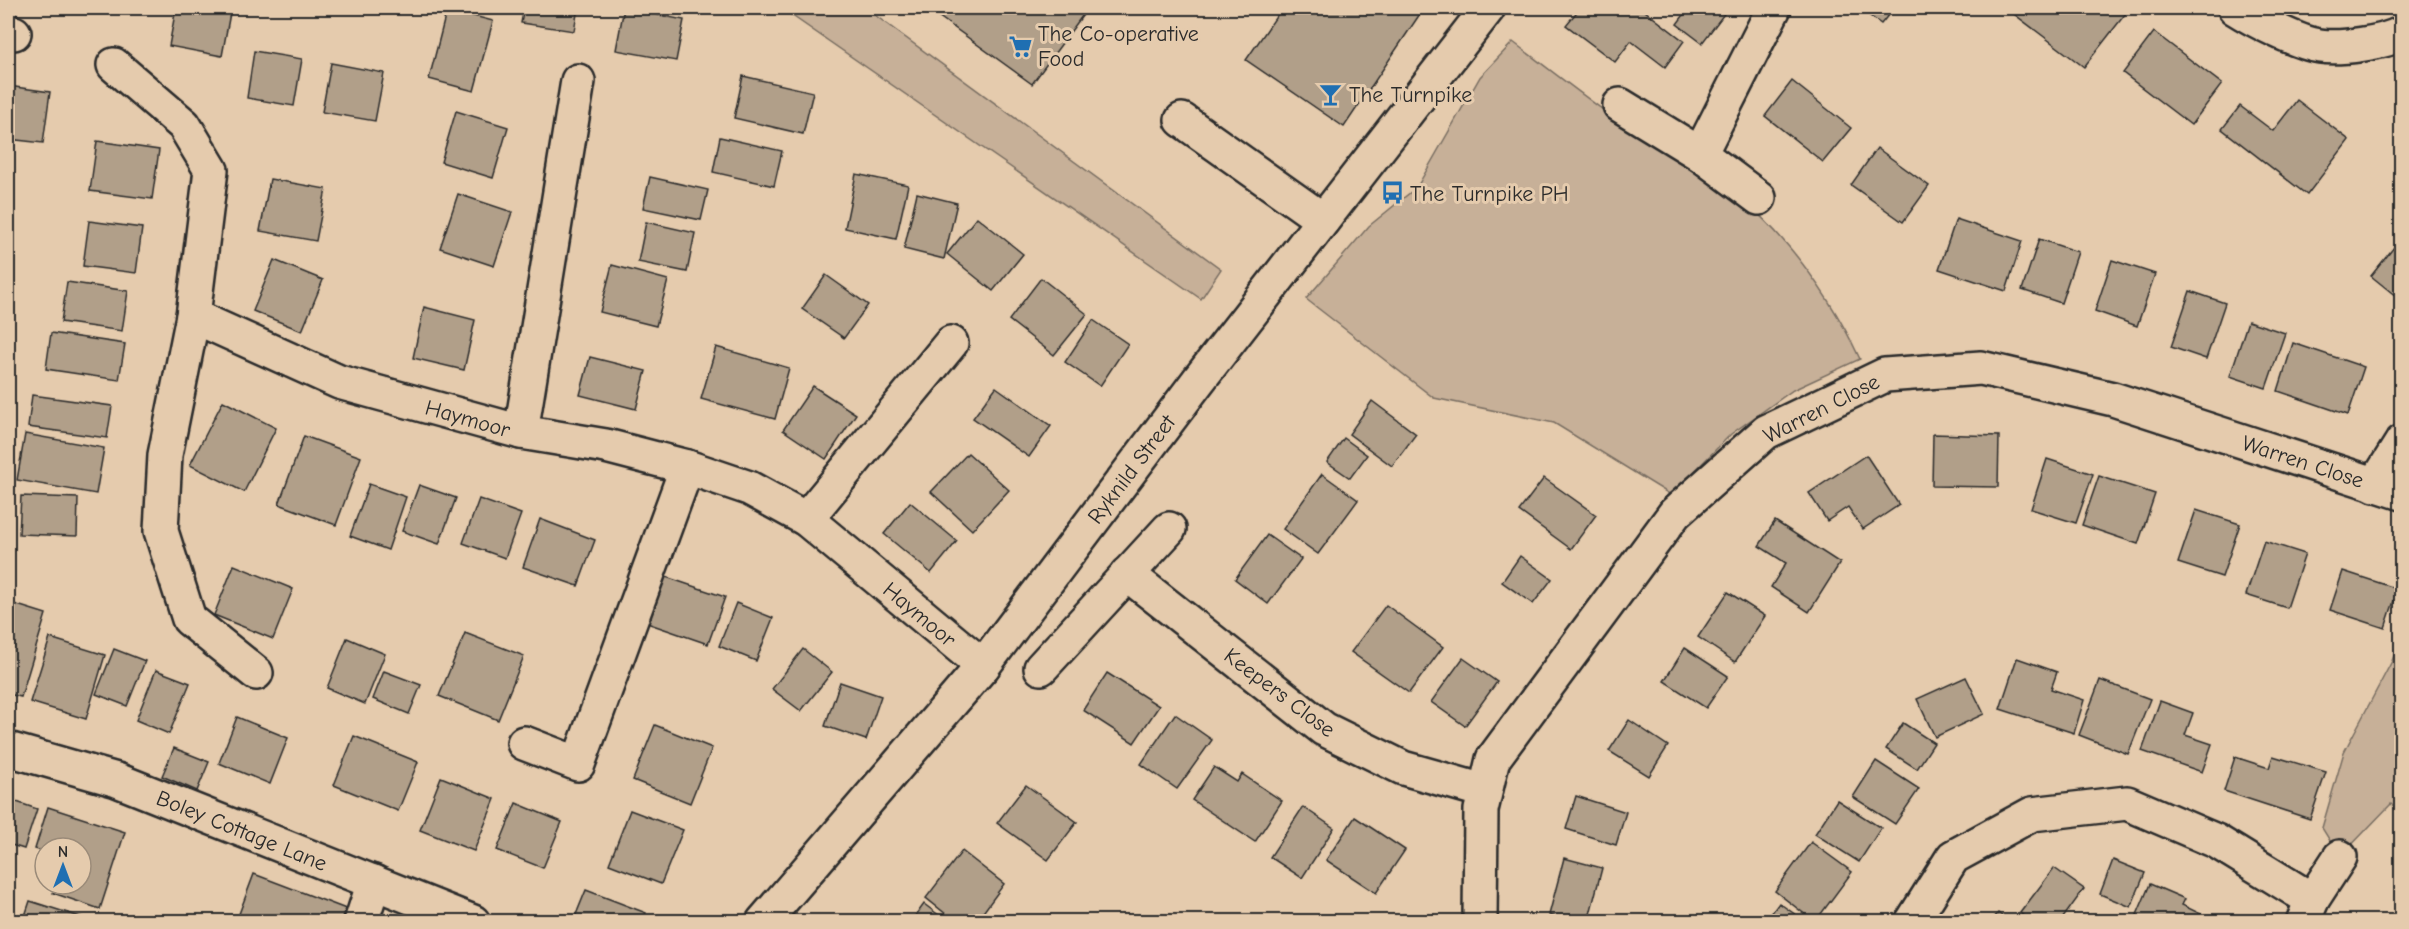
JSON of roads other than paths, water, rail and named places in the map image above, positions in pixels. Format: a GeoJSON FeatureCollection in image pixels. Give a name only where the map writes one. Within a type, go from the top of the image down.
{"type":"FeatureCollection","features":[{"type":"Feature","properties":{"kind":"street","name":"Ryknild Street"},"geometry":{"type":"LineString","coordinates":[[763,921],[983,666],[1323,220],[1488,8]]}},
{"type":"Feature","properties":{"kind":"street"},"geometry":{"type":"LineString","coordinates":[[1700,154],[1774,8]]}},
{"type":"Feature","properties":{"kind":"street"},"geometry":{"type":"LineString","coordinates":[[2235,8],[2257,23],[2319,46],[2387,42],[2402,33]]}},
{"type":"Feature","properties":{"kind":"street"},"geometry":{"type":"LineString","coordinates":[[114,65],[184,125],[211,170],[193,316],[165,454],[161,531],[189,619],[256,673]]}},
{"type":"Feature","properties":{"kind":"street"},"geometry":{"type":"LineString","coordinates":[[521,432],[578,81]]}},
{"type":"Feature","properties":{"kind":"street"},"geometry":{"type":"LineString","coordinates":[[1620,105],[1700,154],[1759,198]]}},
{"type":"Feature","properties":{"kind":"street"},"geometry":{"type":"LineString","coordinates":[[1182,120],[1323,220]]}},
{"type":"Feature","properties":{"kind":"street","name":"Haymoor"},"geometry":{"type":"LineString","coordinates":[[193,316],[339,382],[521,432],[606,446],[687,467],[749,488],[806,519],[983,666]]}},
{"type":"Feature","properties":{"kind":"street"},"geometry":{"type":"LineString","coordinates":[[806,519],[951,343]]}},
{"type":"Feature","properties":{"kind":"street","name":"Warren Close"},"geometry":{"type":"LineString","coordinates":[[1480,921],[1481,810],[1493,759],[1675,513],[1766,432],[1885,375],[1981,368],[2113,399],[2388,489],[2402,442]]}},
{"type":"Feature","properties":{"kind":"street"},"geometry":{"type":"LineString","coordinates":[[524,743],[578,764],[687,467]]}},
{"type":"Feature","properties":{"kind":"street"},"geometry":{"type":"LineString","coordinates":[[1041,668],[1169,530]]}},
{"type":"Feature","properties":{"kind":"street","name":"Keepers Close"},"geometry":{"type":"LineString","coordinates":[[1127,574],[1324,729],[1403,768],[1484,791]]}},
{"type":"Feature","properties":{"kind":"street","name":"Boley Cottage Lane"},"geometry":{"type":"LineString","coordinates":[[8,749],[117,780],[473,921]]}},
{"type":"Feature","properties":{"kind":"street"},"geometry":{"type":"LineString","coordinates":[[1911,921],[1953,857],[2032,814],[2127,803],[2216,841],[2308,911],[2340,857]]}},
{"type":"Feature","properties":{"kind":"street"},"geometry":{"type":"LineString","coordinates":[[361,921],[375,882]]}},
{"type":"Feature","properties":{"kind":"place","name":"The Co-operative Food"},"geometry":{"type":"Point","coordinates":[1020,46]}},
{"type":"Feature","properties":{"kind":"place","name":"The Turnpike"},"geometry":{"type":"Point","coordinates":[1331,94]}},
{"type":"Feature","properties":{"kind":"place","name":"The Turnpike PH"},"geometry":{"type":"Point","coordinates":[1392,193]}}]}
